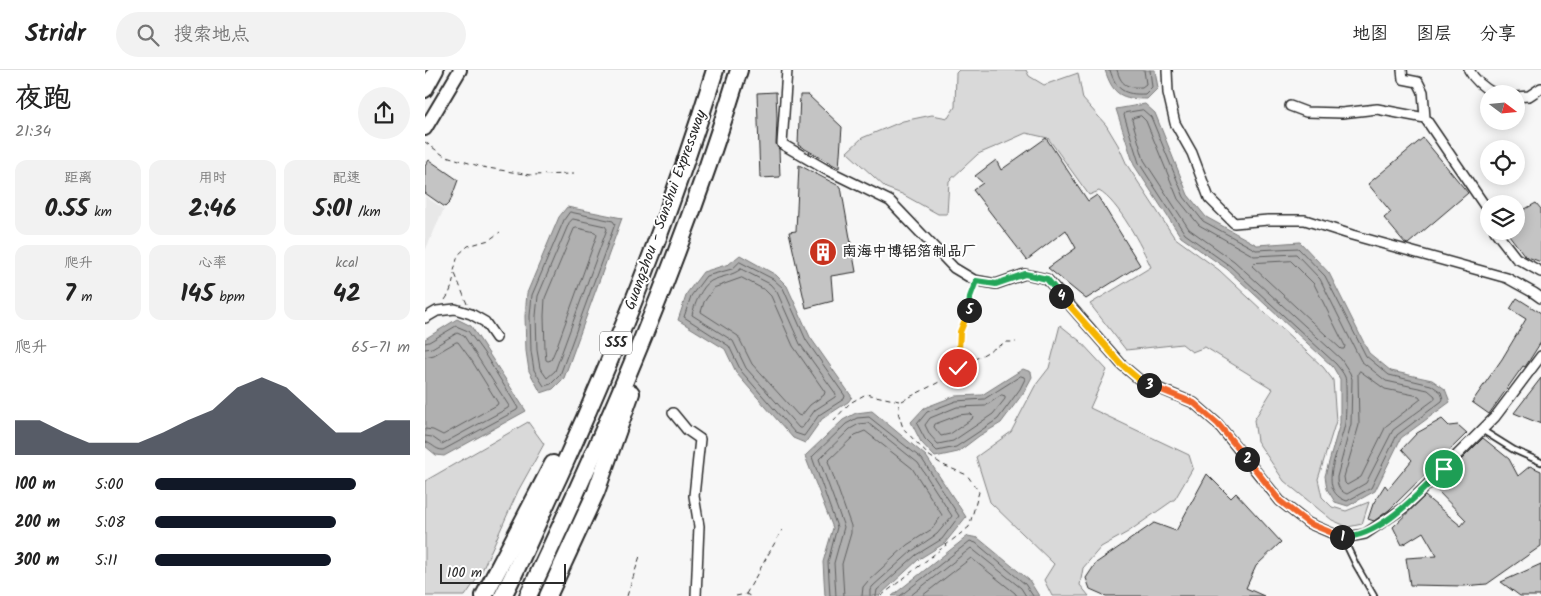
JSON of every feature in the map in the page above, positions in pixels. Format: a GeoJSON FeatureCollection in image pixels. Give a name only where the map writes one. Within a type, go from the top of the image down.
{"type":"FeatureCollection","features":[{"type":"Feature","properties":{"kind":"highway","name":"Guangzhou - Sanshui Expressway"},"geometry":{"type":"LineString","coordinates":[[528,596],[601,437],[653,312],[686,226],[739,70]]}},
{"type":"Feature","properties":{"kind":"highway","name":"Guangzhou - Sanshui Expressway"},"geometry":{"type":"LineString","coordinates":[[503,596],[571,450],[608,363],[662,224],[713,76]]}},
{"type":"Feature","properties":{"kind":"highway"},"geometry":{"type":"LineString","coordinates":[[547,596],[597,492],[633,388],[653,312]]}},
{"type":"Feature","properties":{"kind":"highway"},"geometry":{"type":"LineString","coordinates":[[484,596],[608,363]]}},
{"type":"Feature","properties":{"kind":"main road"},"geometry":{"type":"LineString","coordinates":[[425,90],[436,70]]}},
{"type":"Feature","properties":{"kind":"main road"},"geometry":{"type":"LineString","coordinates":[[425,129],[460,70]]}},
{"type":"Feature","properties":{"kind":"street"},"geometry":{"type":"LineString","coordinates":[[787,70],[783,144],[890,201],[954,268],[976,281],[996,284],[1025,274],[1047,279],[1122,365],[1141,381],[1194,403],[1218,424],[1280,501],[1308,523],[1343,538],[1365,534],[1405,507],[1495,417],[1541,356]]}},
{"type":"Feature","properties":{"kind":"street"},"geometry":{"type":"LineString","coordinates":[[1167,70],[1168,93],[1175,123],[1192,153],[1209,198],[1234,223],[1268,220],[1305,220],[1507,278],[1534,292],[1541,298]]}},
{"type":"Feature","properties":{"kind":"street"},"geometry":{"type":"LineString","coordinates":[[1402,70],[1403,79],[1418,82],[1423,92],[1425,118],[1480,199]]}},
{"type":"Feature","properties":{"kind":"street"},"geometry":{"type":"LineString","coordinates":[[1469,70],[1482,85]]}},
{"type":"Feature","properties":{"kind":"street"},"geometry":{"type":"LineString","coordinates":[[1525,96],[1529,96],[1541,88]]}},
{"type":"Feature","properties":{"kind":"street"},"geometry":{"type":"LineString","coordinates":[[1289,106],[1306,112],[1341,113],[1377,109],[1425,118]]}},
{"type":"Feature","properties":{"kind":"street"},"geometry":{"type":"LineString","coordinates":[[1502,240],[1516,258],[1541,272]]}},
{"type":"Feature","properties":{"kind":"street"},"geometry":{"type":"LineString","coordinates":[[425,318],[437,311],[455,309],[471,314],[485,322],[496,338]]}},
{"type":"Feature","properties":{"kind":"street"},"geometry":{"type":"LineString","coordinates":[[673,413],[687,430],[700,439],[694,496],[699,526],[696,596]]}},
{"type":"Feature","properties":{"kind":"lane"},"geometry":{"type":"LineString","coordinates":[[1482,430],[1514,450],[1541,462]]}},
{"type":"Feature","properties":{"kind":"lane"},"geometry":{"type":"LineString","coordinates":[[1343,538],[1374,596]]}},
{"type":"Feature","properties":{"kind":"path"},"geometry":{"type":"LineString","coordinates":[[425,142],[443,155],[482,168],[530,175],[574,174]]}},
{"type":"Feature","properties":{"kind":"path"},"geometry":{"type":"LineString","coordinates":[[437,311],[449,295],[459,255],[468,246],[489,240],[500,232]]}},
{"type":"Feature","properties":{"kind":"path"},"geometry":{"type":"LineString","coordinates":[[454,271],[471,314]]}},
{"type":"Feature","properties":{"kind":"path"},"geometry":{"type":"LineString","coordinates":[[958,368],[960,332],[969,310],[970,297],[976,281]]}},
{"type":"Feature","properties":{"kind":"path"},"geometry":{"type":"LineString","coordinates":[[833,421],[850,402],[866,394],[900,402],[943,380],[958,368],[1006,342],[1015,342]]}},
{"type":"Feature","properties":{"kind":"path"},"geometry":{"type":"LineString","coordinates":[[881,596],[969,527],[979,492],[967,475],[943,465],[929,455],[903,428],[898,412],[900,402]]}},
{"type":"Feature","properties":{"kind":"path"},"geometry":{"type":"LineString","coordinates":[[746,594],[782,530]]}},
{"type":"Feature","properties":{"kind":"path"},"geometry":{"type":"LineString","coordinates":[[631,596],[627,595],[640,556]]}},
{"type":"Feature","properties":{"kind":"path"},"geometry":{"type":"LineString","coordinates":[[736,596],[746,594],[750,596]]}},
{"type":"Feature","properties":{"kind":"shaded area"},"geometry":{"type":"Polygon","coordinates":[[[959,70],[1026,70],[1029,76],[1044,85],[1078,73],[1083,99],[1106,125],[1127,165],[1174,237],[1219,270],[1323,367],[1333,380],[1336,421],[1318,479],[1322,497],[1332,507],[1346,511],[1369,502],[1362,524],[1348,527],[1332,520],[1284,481],[1257,441],[1254,420],[1273,389],[1205,347],[1192,352],[1182,344],[1126,350],[1090,304],[1151,267],[1136,237],[1114,204],[1099,191],[1089,195],[1048,138],[1026,133],[978,154],[949,181],[947,214],[938,214],[902,194],[886,188],[847,152],[862,138],[903,121],[932,115],[948,118],[955,107],[956,73],[959,70]]]}},
{"type":"Feature","properties":{"kind":"shaded area"},"geometry":{"type":"Polygon","coordinates":[[[425,196],[444,209],[425,251],[425,196]]]}},
{"type":"Feature","properties":{"kind":"shaded area"},"geometry":{"type":"Polygon","coordinates":[[[1060,325],[1080,341],[1107,370],[1090,408],[1189,455],[1193,468],[1175,499],[1128,532],[1101,547],[1083,568],[1080,585],[1089,596],[1052,596],[1044,580],[1054,564],[990,502],[976,457],[1011,432],[1035,386],[1049,368],[1060,325]]]}},
{"type":"Feature","properties":{"kind":"shaded area"},"geometry":{"type":"Polygon","coordinates":[[[528,422],[544,444],[518,491],[481,573],[465,596],[425,596],[425,481],[528,422]]]}},
{"type":"Feature","properties":{"kind":"water"},"geometry":{"type":"Polygon","coordinates":[[[1105,70],[1155,70],[1158,88],[1147,99],[1124,96],[1119,94],[1111,85],[1105,70]]]}},
{"type":"Feature","properties":{"kind":"water"},"geometry":{"type":"Polygon","coordinates":[[[1145,104],[1155,113],[1188,195],[1206,217],[1257,245],[1300,242],[1329,273],[1369,353],[1391,371],[1432,380],[1445,389],[1450,402],[1401,438],[1375,491],[1348,506],[1335,502],[1327,489],[1325,476],[1340,423],[1340,379],[1333,367],[1227,269],[1181,237],[1134,165],[1116,109],[1145,104]]]}},
{"type":"Feature","properties":{"kind":"water"},"geometry":{"type":"Polygon","coordinates":[[[567,207],[622,218],[564,378],[553,389],[541,393],[529,371],[526,351],[525,316],[527,293],[559,217],[567,207]]]}},
{"type":"Feature","properties":{"kind":"water"},"geometry":{"type":"Polygon","coordinates":[[[740,255],[776,275],[787,286],[810,337],[852,397],[848,402],[822,419],[805,443],[793,438],[737,374],[725,349],[678,320],[687,293],[703,272],[729,264],[740,255]]]}},
{"type":"Feature","properties":{"kind":"water"},"geometry":{"type":"Polygon","coordinates":[[[457,319],[471,326],[526,411],[444,456],[436,455],[425,446],[425,339],[457,319]]]}},
{"type":"Feature","properties":{"kind":"water"},"geometry":{"type":"Polygon","coordinates":[[[1023,369],[1031,372],[1032,377],[1024,392],[1001,423],[979,436],[958,452],[935,457],[921,442],[911,422],[924,408],[955,396],[982,395],[1023,369]]]}},
{"type":"Feature","properties":{"kind":"water"},"geometry":{"type":"Polygon","coordinates":[[[872,411],[926,456],[966,517],[945,543],[919,559],[879,596],[825,596],[823,562],[833,528],[805,456],[843,420],[856,413],[872,411]]]}},
{"type":"Feature","properties":{"kind":"water"},"geometry":{"type":"Polygon","coordinates":[[[968,536],[978,538],[1029,580],[1039,596],[892,596],[968,536]]]}},
{"type":"Feature","properties":{"kind":"building"},"geometry":{"type":"Polygon","coordinates":[[[776,92],[776,144],[779,149],[780,177],[760,178],[757,93],[776,92]]]}},
{"type":"Feature","properties":{"kind":"building"},"geometry":{"type":"Polygon","coordinates":[[[800,95],[808,95],[842,127],[839,168],[798,145],[800,95]]]}},
{"type":"Feature","properties":{"kind":"building"},"geometry":{"type":"Polygon","coordinates":[[[1046,138],[1088,201],[1097,195],[1140,265],[1086,299],[1048,268],[1076,248],[1066,230],[1027,260],[973,190],[983,183],[975,176],[996,160],[1001,170],[1046,138]]]}},
{"type":"Feature","properties":{"kind":"building"},"geometry":{"type":"Polygon","coordinates":[[[1423,138],[1468,193],[1408,244],[1405,243],[1384,218],[1391,212],[1368,184],[1423,138]]]}},
{"type":"Feature","properties":{"kind":"building"},"geometry":{"type":"Polygon","coordinates":[[[429,160],[458,180],[450,202],[445,207],[425,193],[425,166],[429,160]]]}},
{"type":"Feature","properties":{"kind":"building","name":"南海中博铝箔制品厂"},"geometry":{"type":"Polygon","coordinates":[[[799,165],[841,187],[856,272],[831,276],[833,301],[806,308],[789,232],[796,231],[799,165]]]}},
{"type":"Feature","properties":{"kind":"building"},"geometry":{"type":"Polygon","coordinates":[[[1536,203],[1541,209],[1541,262],[1525,256],[1513,240],[1525,240],[1525,209],[1536,203]]]}},
{"type":"Feature","properties":{"kind":"building"},"geometry":{"type":"Polygon","coordinates":[[[1517,298],[1541,313],[1541,342],[1525,367],[1523,366],[1489,414],[1472,402],[1502,359],[1526,319],[1510,309],[1517,298]]]}},
{"type":"Feature","properties":{"kind":"building"},"geometry":{"type":"Polygon","coordinates":[[[1541,378],[1541,424],[1514,413],[1541,378]]]}},
{"type":"Feature","properties":{"kind":"building"},"geometry":{"type":"Polygon","coordinates":[[[1442,419],[1449,426],[1458,425],[1467,433],[1389,510],[1374,521],[1368,519],[1373,504],[1385,485],[1388,489],[1412,460],[1402,449],[1417,433],[1442,419]]]}},
{"type":"Feature","properties":{"kind":"building"},"geometry":{"type":"Polygon","coordinates":[[[1483,438],[1509,459],[1518,476],[1530,466],[1541,471],[1541,546],[1487,584],[1464,586],[1410,585],[1406,558],[1437,556],[1423,532],[1402,545],[1393,527],[1425,496],[1461,526],[1466,520],[1434,487],[1483,438]]]}},
{"type":"Feature","properties":{"kind":"building"},"geometry":{"type":"Polygon","coordinates":[[[1207,474],[1231,498],[1236,493],[1281,542],[1256,566],[1246,588],[1264,596],[1106,596],[1090,589],[1086,578],[1096,563],[1154,523],[1176,531],[1207,474]]]}},
{"type":"Feature","properties":{"kind":"building"},"geometry":{"type":"Polygon","coordinates":[[[1541,564],[1541,596],[1520,596],[1501,582],[1541,564]]]}},
{"type":"Feature","properties":{"kind":"place","name":"南海中博铝箔制品厂"},"geometry":{"type":"Point","coordinates":[823,252]}},
{"type":"Feature","properties":{"kind":"route"},"geometry":{"type":"LineString","coordinates":[[958,368],[960,332],[969,310],[970,297],[976,281],[996,284],[1025,274],[1047,279],[1122,365],[1141,381],[1194,403],[1218,424],[1280,501],[1308,523],[1343,538],[1365,534],[1405,507],[1444,469]]}}]}
